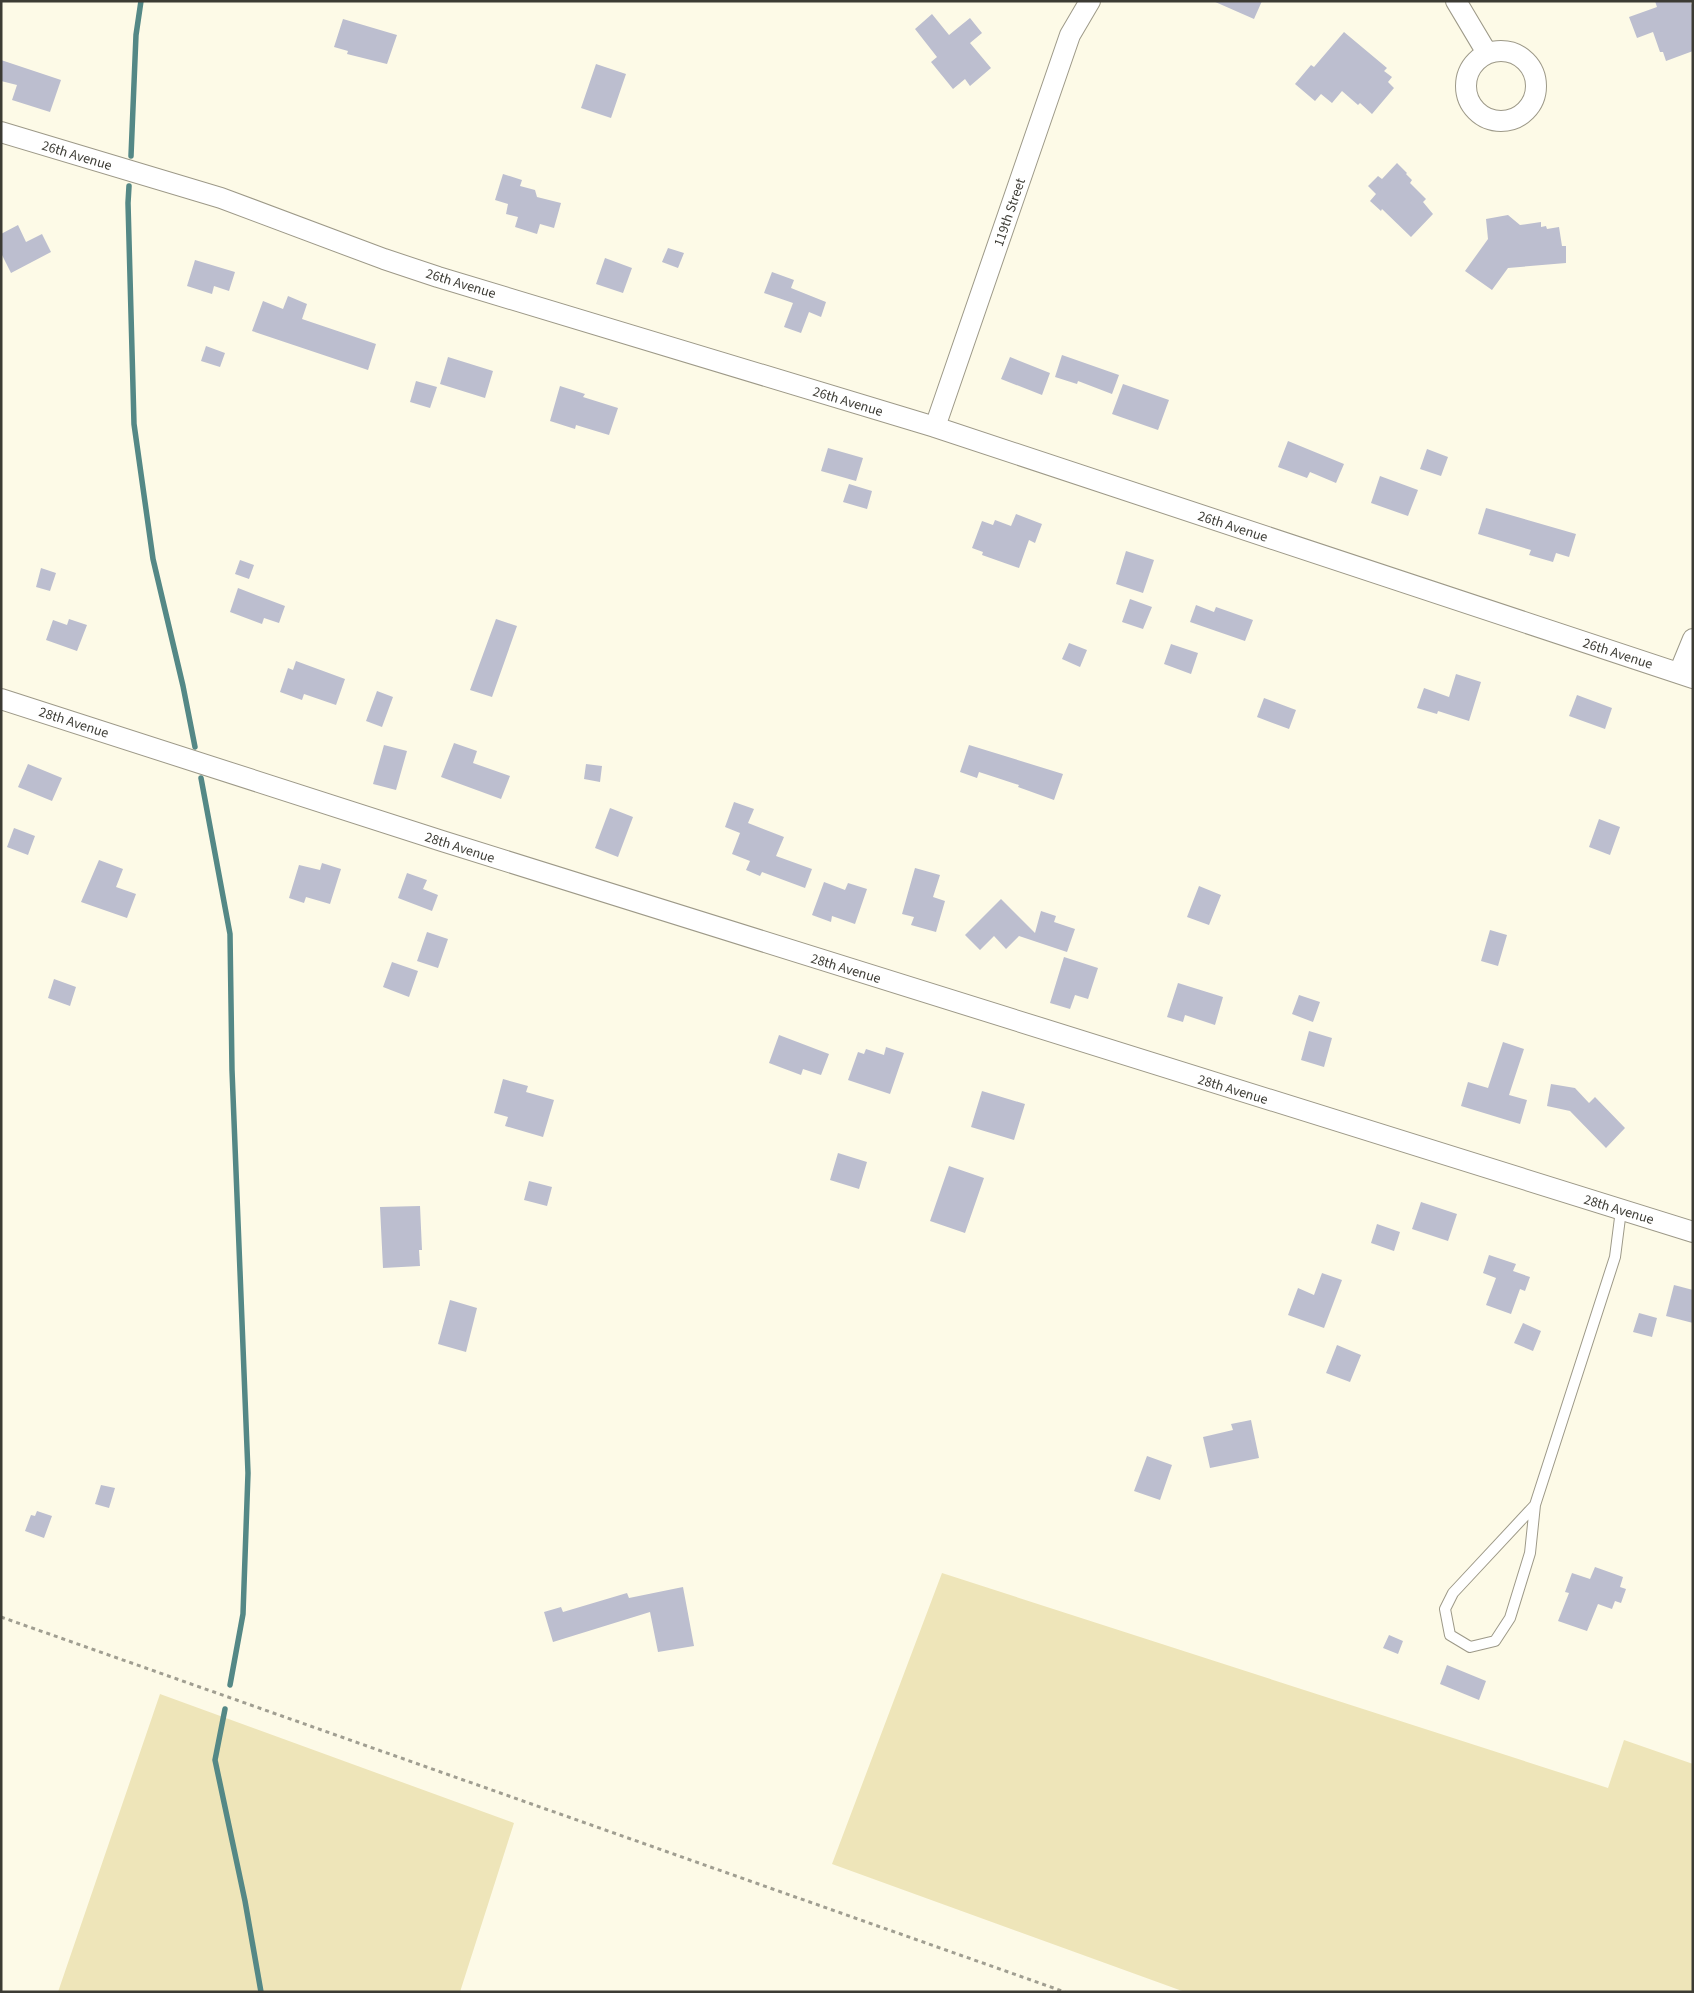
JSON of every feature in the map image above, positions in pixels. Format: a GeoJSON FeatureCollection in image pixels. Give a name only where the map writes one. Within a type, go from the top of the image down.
{"type":"FeatureCollection","features":[{"type":"Feature","properties":{"kind":"street"},"geometry":{"type":"LineString","coordinates":[[1456,1],[1487,53]]}},
{"type":"Feature","properties":{"kind":"street","name":"119th Street"},"geometry":{"type":"LineString","coordinates":[[935,427],[1070,35],[1086,2]]}},
{"type":"Feature","properties":{"kind":"street","name":"26th Avenue"},"geometry":{"type":"LineString","coordinates":[[1,132],[221,198],[384,259],[438,277],[935,427],[1686,676]]}},
{"type":"Feature","properties":{"kind":"street"},"geometry":{"type":"LineString","coordinates":[[1686,676],[1693,639]]}},
{"type":"Feature","properties":{"kind":"street","name":"28th Avenue"},"geometry":{"type":"LineString","coordinates":[[1,699],[442,842],[1693,1232]]}},
{"type":"Feature","properties":{"kind":"lane"},"geometry":{"type":"LineString","coordinates":[[1535,1505],[1453,1593],[1445,1609],[1450,1635],[1470,1647],[1495,1641],[1510,1618],[1530,1553],[1535,1505],[1615,1257],[1621,1210]]}},
{"type":"Feature","properties":{"kind":"path"},"geometry":{"type":"LineString","coordinates":[[1,1617],[1065,1992]]}},
{"type":"Feature","properties":{"kind":"shaded area"},"geometry":{"type":"Polygon","coordinates":[[[942,1573],[1608,1788],[1624,1740],[1693,1764],[1693,1992],[1185,1992],[832,1864],[942,1573]]]}},
{"type":"Feature","properties":{"kind":"shaded area"},"geometry":{"type":"Polygon","coordinates":[[[160,1694],[514,1823],[460,1992],[58,1992],[160,1694]]]}},
{"type":"Feature","properties":{"kind":"building"},"geometry":{"type":"Polygon","coordinates":[[[1213,1],[1262,1],[1254,19],[1213,1]]]}},
{"type":"Feature","properties":{"kind":"building"},"geometry":{"type":"Polygon","coordinates":[[[1655,1],[1690,1],[1693,7],[1693,51],[1666,61],[1663,52],[1660,52],[1653,32],[1637,38],[1629,17],[1657,7],[1655,1]]]}},
{"type":"Feature","properties":{"kind":"building"},"geometry":{"type":"Polygon","coordinates":[[[932,14],[949,35],[970,18],[982,33],[970,43],[991,68],[970,86],[965,79],[953,89],[931,62],[937,57],[915,29],[932,14]]]}},
{"type":"Feature","properties":{"kind":"building"},"geometry":{"type":"Polygon","coordinates":[[[343,19],[397,35],[387,64],[347,54],[348,51],[334,47],[343,19]]]}},
{"type":"Feature","properties":{"kind":"building"},"geometry":{"type":"Polygon","coordinates":[[[1344,32],[1387,68],[1384,71],[1392,77],[1388,82],[1394,88],[1372,114],[1342,91],[1332,103],[1321,94],[1315,101],[1295,84],[1311,65],[1314,67],[1344,32]]]}},
{"type":"Feature","properties":{"kind":"building"},"geometry":{"type":"Polygon","coordinates":[[[1,60],[61,80],[50,112],[12,100],[17,85],[1,81],[1,60]]]}},
{"type":"Feature","properties":{"kind":"building"},"geometry":{"type":"Polygon","coordinates":[[[596,64],[626,74],[611,118],[581,108],[596,64]]]}},
{"type":"Feature","properties":{"kind":"building"},"geometry":{"type":"Polygon","coordinates":[[[1397,163],[1412,180],[1410,183],[1426,199],[1423,202],[1433,214],[1411,237],[1382,209],[1381,211],[1370,201],[1376,194],[1368,186],[1378,176],[1382,179],[1397,163]]]}},
{"type":"Feature","properties":{"kind":"building"},"geometry":{"type":"Polygon","coordinates":[[[503,174],[522,180],[520,186],[535,190],[537,197],[561,203],[554,228],[540,224],[537,234],[515,227],[518,217],[506,214],[508,204],[495,200],[503,174]]]}},
{"type":"Feature","properties":{"kind":"building"},"geometry":{"type":"Polygon","coordinates":[[[1508,215],[1520,225],[1541,222],[1541,227],[1546,226],[1547,229],[1559,227],[1562,246],[1566,246],[1566,263],[1508,268],[1492,290],[1465,271],[1488,239],[1486,219],[1508,215]]]}},
{"type":"Feature","properties":{"kind":"building"},"geometry":{"type":"Polygon","coordinates":[[[18,225],[26,242],[42,234],[51,252],[11,273],[1,253],[1,234],[18,225]]]}},
{"type":"Feature","properties":{"kind":"building"},"geometry":{"type":"Polygon","coordinates":[[[668,248],[684,253],[678,268],[662,262],[668,248]]]}},
{"type":"Feature","properties":{"kind":"building"},"geometry":{"type":"Polygon","coordinates":[[[605,258],[632,268],[623,293],[596,284],[605,258]]]}},
{"type":"Feature","properties":{"kind":"building"},"geometry":{"type":"Polygon","coordinates":[[[195,260],[235,272],[229,291],[214,286],[212,294],[187,286],[195,260]]]}},
{"type":"Feature","properties":{"kind":"building"},"geometry":{"type":"Polygon","coordinates":[[[772,272],[794,280],[791,288],[826,302],[821,317],[809,312],[801,333],[784,327],[793,303],[764,293],[772,272]]]}},
{"type":"Feature","properties":{"kind":"building"},"geometry":{"type":"Polygon","coordinates":[[[288,296],[307,304],[302,319],[376,344],[368,370],[252,331],[263,301],[283,309],[288,296]]]}},
{"type":"Feature","properties":{"kind":"building"},"geometry":{"type":"Polygon","coordinates":[[[206,346],[225,353],[220,367],[201,361],[206,346]]]}},
{"type":"Feature","properties":{"kind":"building"},"geometry":{"type":"Polygon","coordinates":[[[1062,355],[1119,375],[1112,394],[1078,381],[1077,384],[1055,377],[1062,355]]]}},
{"type":"Feature","properties":{"kind":"building"},"geometry":{"type":"Polygon","coordinates":[[[448,357],[493,371],[485,398],[440,384],[448,357]]]}},
{"type":"Feature","properties":{"kind":"building"},"geometry":{"type":"Polygon","coordinates":[[[1010,357],[1050,373],[1042,395],[1001,379],[1010,357]]]}},
{"type":"Feature","properties":{"kind":"building"},"geometry":{"type":"Polygon","coordinates":[[[416,381],[437,387],[430,408],[410,402],[416,381]]]}},
{"type":"Feature","properties":{"kind":"building"},"geometry":{"type":"Polygon","coordinates":[[[1123,384],[1169,400],[1158,430],[1112,414],[1123,384]]]}},
{"type":"Feature","properties":{"kind":"building"},"geometry":{"type":"Polygon","coordinates":[[[560,386],[585,394],[583,397],[618,408],[609,435],[576,425],[575,429],[550,421],[560,386]]]}},
{"type":"Feature","properties":{"kind":"building"},"geometry":{"type":"Polygon","coordinates":[[[1288,441],[1344,464],[1336,483],[1310,472],[1307,478],[1278,467],[1288,441]]]}},
{"type":"Feature","properties":{"kind":"building"},"geometry":{"type":"Polygon","coordinates":[[[828,448],[863,458],[856,481],[821,471],[828,448]]]}},
{"type":"Feature","properties":{"kind":"building"},"geometry":{"type":"Polygon","coordinates":[[[1427,449],[1448,457],[1441,476],[1420,469],[1427,449]]]}},
{"type":"Feature","properties":{"kind":"building"},"geometry":{"type":"Polygon","coordinates":[[[1380,476],[1418,490],[1408,516],[1371,503],[1380,476]]]}},
{"type":"Feature","properties":{"kind":"building"},"geometry":{"type":"Polygon","coordinates":[[[849,484],[872,491],[867,509],[843,502],[849,484]]]}},
{"type":"Feature","properties":{"kind":"building"},"geometry":{"type":"Polygon","coordinates":[[[1486,508],[1576,534],[1569,557],[1556,553],[1553,562],[1529,555],[1531,550],[1478,534],[1486,508]]]}},
{"type":"Feature","properties":{"kind":"building"},"geometry":{"type":"Polygon","coordinates":[[[1016,514],[1042,524],[1035,543],[1029,540],[1019,568],[982,555],[983,552],[972,548],[982,521],[993,525],[995,520],[1011,526],[1016,514]]]}},
{"type":"Feature","properties":{"kind":"building"},"geometry":{"type":"Polygon","coordinates":[[[1126,551],[1154,560],[1143,593],[1116,584],[1126,551]]]}},
{"type":"Feature","properties":{"kind":"building"},"geometry":{"type":"Polygon","coordinates":[[[240,560],[254,565],[249,579],[235,574],[240,560]]]}},
{"type":"Feature","properties":{"kind":"building"},"geometry":{"type":"Polygon","coordinates":[[[41,568],[56,573],[50,591],[36,587],[41,568]]]}},
{"type":"Feature","properties":{"kind":"building"},"geometry":{"type":"Polygon","coordinates":[[[238,588],[285,606],[279,623],[264,618],[262,624],[230,612],[238,588]]]}},
{"type":"Feature","properties":{"kind":"building"},"geometry":{"type":"Polygon","coordinates":[[[1130,599],[1152,607],[1143,629],[1122,622],[1130,599]]]}},
{"type":"Feature","properties":{"kind":"building"},"geometry":{"type":"Polygon","coordinates":[[[1196,605],[1214,612],[1216,607],[1253,620],[1245,641],[1190,622],[1196,605]]]}},
{"type":"Feature","properties":{"kind":"building"},"geometry":{"type":"Polygon","coordinates":[[[69,619],[87,625],[77,651],[46,640],[53,620],[67,625],[69,619]]]}},
{"type":"Feature","properties":{"kind":"building"},"geometry":{"type":"Polygon","coordinates":[[[496,619],[517,626],[492,697],[470,690],[496,619]]]}},
{"type":"Feature","properties":{"kind":"building"},"geometry":{"type":"Polygon","coordinates":[[[1069,643],[1087,650],[1080,667],[1062,659],[1069,643]]]}},
{"type":"Feature","properties":{"kind":"building"},"geometry":{"type":"Polygon","coordinates":[[[1171,644],[1198,653],[1191,674],[1164,664],[1171,644]]]}},
{"type":"Feature","properties":{"kind":"building"},"geometry":{"type":"Polygon","coordinates":[[[296,661],[345,679],[336,705],[304,694],[302,700],[280,692],[288,668],[293,670],[296,661]]]}},
{"type":"Feature","properties":{"kind":"building"},"geometry":{"type":"Polygon","coordinates":[[[1456,674],[1481,682],[1469,721],[1438,711],[1437,714],[1417,708],[1424,688],[1449,697],[1456,674]]]}},
{"type":"Feature","properties":{"kind":"building"},"geometry":{"type":"Polygon","coordinates":[[[377,691],[393,697],[382,727],[366,721],[377,691]]]}},
{"type":"Feature","properties":{"kind":"building"},"geometry":{"type":"Polygon","coordinates":[[[1577,695],[1612,708],[1605,729],[1569,716],[1577,695]]]}},
{"type":"Feature","properties":{"kind":"building"},"geometry":{"type":"Polygon","coordinates":[[[1264,698],[1296,710],[1289,729],[1257,717],[1264,698]]]}},
{"type":"Feature","properties":{"kind":"building"},"geometry":{"type":"Polygon","coordinates":[[[454,743],[477,751],[473,763],[510,776],[501,799],[441,777],[454,743]]]}},
{"type":"Feature","properties":{"kind":"building"},"geometry":{"type":"Polygon","coordinates":[[[384,745],[407,751],[396,790],[373,784],[384,745]]]}},
{"type":"Feature","properties":{"kind":"building"},"geometry":{"type":"Polygon","coordinates":[[[969,745],[1063,774],[1054,800],[1018,787],[1019,785],[979,772],[977,778],[960,772],[969,745]]]}},
{"type":"Feature","properties":{"kind":"building"},"geometry":{"type":"Polygon","coordinates":[[[28,764],[62,778],[52,801],[18,787],[28,764]]]}},
{"type":"Feature","properties":{"kind":"building"},"geometry":{"type":"Polygon","coordinates":[[[586,764],[602,766],[600,782],[584,779],[586,764]]]}},
{"type":"Feature","properties":{"kind":"building"},"geometry":{"type":"Polygon","coordinates":[[[734,802],[754,809],[748,823],[784,837],[776,856],[812,869],[805,888],[762,872],[760,876],[746,870],[750,861],[732,854],[740,833],[725,827],[734,802]]]}},
{"type":"Feature","properties":{"kind":"building"},"geometry":{"type":"Polygon","coordinates":[[[610,808],[633,817],[618,857],[595,848],[610,808]]]}},
{"type":"Feature","properties":{"kind":"building"},"geometry":{"type":"Polygon","coordinates":[[[1599,819],[1620,827],[1610,855],[1589,847],[1599,819]]]}},
{"type":"Feature","properties":{"kind":"building"},"geometry":{"type":"Polygon","coordinates":[[[14,828],[35,836],[28,855],[7,847],[14,828]]]}},
{"type":"Feature","properties":{"kind":"building"},"geometry":{"type":"Polygon","coordinates":[[[99,860],[123,869],[116,887],[136,894],[127,918],[81,902],[99,860]]]}},
{"type":"Feature","properties":{"kind":"building"},"geometry":{"type":"Polygon","coordinates":[[[322,863],[341,869],[330,904],[306,897],[304,903],[289,898],[299,865],[320,870],[322,863]]]}},
{"type":"Feature","properties":{"kind":"building"},"geometry":{"type":"Polygon","coordinates":[[[915,868],[940,875],[933,897],[945,901],[936,932],[911,925],[914,917],[902,914],[915,868]]]}},
{"type":"Feature","properties":{"kind":"building"},"geometry":{"type":"Polygon","coordinates":[[[407,873],[427,880],[423,889],[438,895],[432,911],[398,898],[407,873]]]}},
{"type":"Feature","properties":{"kind":"building"},"geometry":{"type":"Polygon","coordinates":[[[824,882],[845,890],[848,883],[867,889],[855,924],[832,916],[831,922],[812,915],[824,882]]]}},
{"type":"Feature","properties":{"kind":"building"},"geometry":{"type":"Polygon","coordinates":[[[1199,886],[1221,895],[1209,925],[1187,917],[1199,886]]]}},
{"type":"Feature","properties":{"kind":"building"},"geometry":{"type":"Polygon","coordinates":[[[1001,899],[1035,933],[1041,911],[1056,916],[1054,922],[1075,929],[1067,952],[1019,936],[1006,949],[994,936],[980,950],[965,935],[1001,899]]]}},
{"type":"Feature","properties":{"kind":"building"},"geometry":{"type":"Polygon","coordinates":[[[1490,930],[1507,935],[1498,966],[1481,961],[1490,930]]]}},
{"type":"Feature","properties":{"kind":"building"},"geometry":{"type":"Polygon","coordinates":[[[427,932],[448,939],[438,968],[417,961],[427,932]]]}},
{"type":"Feature","properties":{"kind":"building"},"geometry":{"type":"Polygon","coordinates":[[[1064,957],[1098,968],[1088,999],[1075,995],[1070,1009],[1050,1003],[1064,957]]]}},
{"type":"Feature","properties":{"kind":"building"},"geometry":{"type":"Polygon","coordinates":[[[392,962],[418,971],[409,997],[383,987],[392,962]]]}},
{"type":"Feature","properties":{"kind":"building"},"geometry":{"type":"Polygon","coordinates":[[[54,979],[76,987],[70,1006],[48,998],[54,979]]]}},
{"type":"Feature","properties":{"kind":"building"},"geometry":{"type":"Polygon","coordinates":[[[1178,983],[1223,997],[1215,1025],[1185,1015],[1183,1022],[1167,1017],[1178,983]]]}},
{"type":"Feature","properties":{"kind":"building"},"geometry":{"type":"Polygon","coordinates":[[[1299,995],[1320,1002],[1313,1022],[1292,1014],[1299,995]]]}},
{"type":"Feature","properties":{"kind":"building"},"geometry":{"type":"Polygon","coordinates":[[[1309,1031],[1332,1038],[1324,1067],[1301,1060],[1309,1031]]]}},
{"type":"Feature","properties":{"kind":"building"},"geometry":{"type":"Polygon","coordinates":[[[779,1035],[829,1054],[821,1075],[803,1069],[801,1075],[769,1063],[779,1035]]]}},
{"type":"Feature","properties":{"kind":"building"},"geometry":{"type":"Polygon","coordinates":[[[1503,1042],[1524,1049],[1509,1095],[1527,1100],[1520,1124],[1461,1106],[1468,1082],[1488,1088],[1503,1042]]]}},
{"type":"Feature","properties":{"kind":"building"},"geometry":{"type":"Polygon","coordinates":[[[886,1047],[904,1053],[890,1094],[848,1080],[858,1052],[864,1054],[866,1049],[884,1055],[886,1047]]]}},
{"type":"Feature","properties":{"kind":"building"},"geometry":{"type":"Polygon","coordinates":[[[503,1079],[528,1086],[526,1092],[554,1100],[543,1137],[505,1126],[508,1117],[494,1113],[503,1079]]]}},
{"type":"Feature","properties":{"kind":"building"},"geometry":{"type":"Polygon","coordinates":[[[1551,1084],[1575,1088],[1589,1103],[1595,1097],[1625,1128],[1606,1148],[1570,1111],[1547,1106],[1551,1084]]]}},
{"type":"Feature","properties":{"kind":"building"},"geometry":{"type":"Polygon","coordinates":[[[982,1091],[1025,1104],[1014,1140],[971,1127],[982,1091]]]}},
{"type":"Feature","properties":{"kind":"building"},"geometry":{"type":"Polygon","coordinates":[[[838,1153],[867,1162],[859,1189],[830,1180],[838,1153]]]}},
{"type":"Feature","properties":{"kind":"building"},"geometry":{"type":"Polygon","coordinates":[[[949,1166],[984,1178],[965,1233],[930,1221],[949,1166]]]}},
{"type":"Feature","properties":{"kind":"building"},"geometry":{"type":"Polygon","coordinates":[[[529,1181],[552,1187],[547,1206],[524,1200],[529,1181]]]}},
{"type":"Feature","properties":{"kind":"building"},"geometry":{"type":"Polygon","coordinates":[[[1421,1202],[1457,1214],[1448,1241],[1412,1229],[1421,1202]]]}},
{"type":"Feature","properties":{"kind":"building"},"geometry":{"type":"Polygon","coordinates":[[[420,1206],[422,1250],[419,1250],[420,1266],[383,1268],[380,1207],[420,1206]]]}},
{"type":"Feature","properties":{"kind":"building"},"geometry":{"type":"Polygon","coordinates":[[[1377,1224],[1400,1232],[1394,1251],[1371,1243],[1377,1224]]]}},
{"type":"Feature","properties":{"kind":"building"},"geometry":{"type":"Polygon","coordinates":[[[1489,1255],[1516,1264],[1513,1271],[1530,1277],[1525,1291],[1520,1289],[1511,1314],[1486,1305],[1496,1278],[1483,1273],[1489,1255]]]}},
{"type":"Feature","properties":{"kind":"building"},"geometry":{"type":"Polygon","coordinates":[[[1322,1273],[1342,1280],[1324,1328],[1288,1315],[1298,1288],[1314,1295],[1322,1273]]]}},
{"type":"Feature","properties":{"kind":"building"},"geometry":{"type":"Polygon","coordinates":[[[1674,1285],[1693,1290],[1693,1323],[1666,1316],[1674,1285]]]}},
{"type":"Feature","properties":{"kind":"building"},"geometry":{"type":"Polygon","coordinates":[[[450,1300],[477,1308],[466,1352],[438,1344],[450,1300]]]}},
{"type":"Feature","properties":{"kind":"building"},"geometry":{"type":"Polygon","coordinates":[[[1639,1313],[1657,1318],[1652,1337],[1633,1332],[1639,1313]]]}},
{"type":"Feature","properties":{"kind":"building"},"geometry":{"type":"Polygon","coordinates":[[[1523,1323],[1541,1331],[1533,1351],[1514,1343],[1523,1323]]]}},
{"type":"Feature","properties":{"kind":"building"},"geometry":{"type":"Polygon","coordinates":[[[1337,1345],[1361,1355],[1350,1382],[1326,1373],[1337,1345]]]}},
{"type":"Feature","properties":{"kind":"building"},"geometry":{"type":"Polygon","coordinates":[[[1251,1420],[1259,1458],[1210,1468],[1203,1437],[1233,1430],[1231,1424],[1251,1420]]]}},
{"type":"Feature","properties":{"kind":"building"},"geometry":{"type":"Polygon","coordinates":[[[1147,1456],[1172,1465],[1160,1500],[1134,1491],[1147,1456]]]}},
{"type":"Feature","properties":{"kind":"building"},"geometry":{"type":"Polygon","coordinates":[[[101,1485],[115,1488],[109,1508],[95,1504],[101,1485]]]}},
{"type":"Feature","properties":{"kind":"building"},"geometry":{"type":"Polygon","coordinates":[[[37,1511],[52,1516],[44,1538],[25,1531],[31,1515],[35,1516],[37,1511]]]}},
{"type":"Feature","properties":{"kind":"building"},"geometry":{"type":"Polygon","coordinates":[[[1595,1567],[1623,1577],[1620,1587],[1626,1589],[1621,1603],[1615,1601],[1612,1609],[1598,1604],[1587,1631],[1558,1621],[1569,1593],[1565,1592],[1572,1573],[1590,1579],[1595,1567]]]}},
{"type":"Feature","properties":{"kind":"building"},"geometry":{"type":"Polygon","coordinates":[[[683,1587],[694,1646],[658,1652],[650,1612],[553,1642],[544,1612],[561,1607],[563,1612],[627,1593],[629,1598],[683,1587]]]}},
{"type":"Feature","properties":{"kind":"building"},"geometry":{"type":"Polygon","coordinates":[[[1389,1635],[1403,1641],[1398,1654],[1383,1648],[1389,1635]]]}},
{"type":"Feature","properties":{"kind":"building"},"geometry":{"type":"Polygon","coordinates":[[[1447,1665],[1486,1681],[1479,1700],[1440,1684],[1447,1665]]]}},
{"type":"Feature","properties":{"kind":"waterway"},"geometry":{"type":"LineString","coordinates":[[131,156],[136,35],[141,1]]}},
{"type":"Feature","properties":{"kind":"waterway"},"geometry":{"type":"LineString","coordinates":[[129,186],[134,424],[153,559],[183,686],[195,747]]}},
{"type":"Feature","properties":{"kind":"waterway"},"geometry":{"type":"LineString","coordinates":[[201,778],[230,934],[232,1070],[248,1473],[243,1614],[230,1685]]}},
{"type":"Feature","properties":{"kind":"waterway"},"geometry":{"type":"LineString","coordinates":[[225,1709],[215,1760],[245,1901],[261,1992]]}}]}
